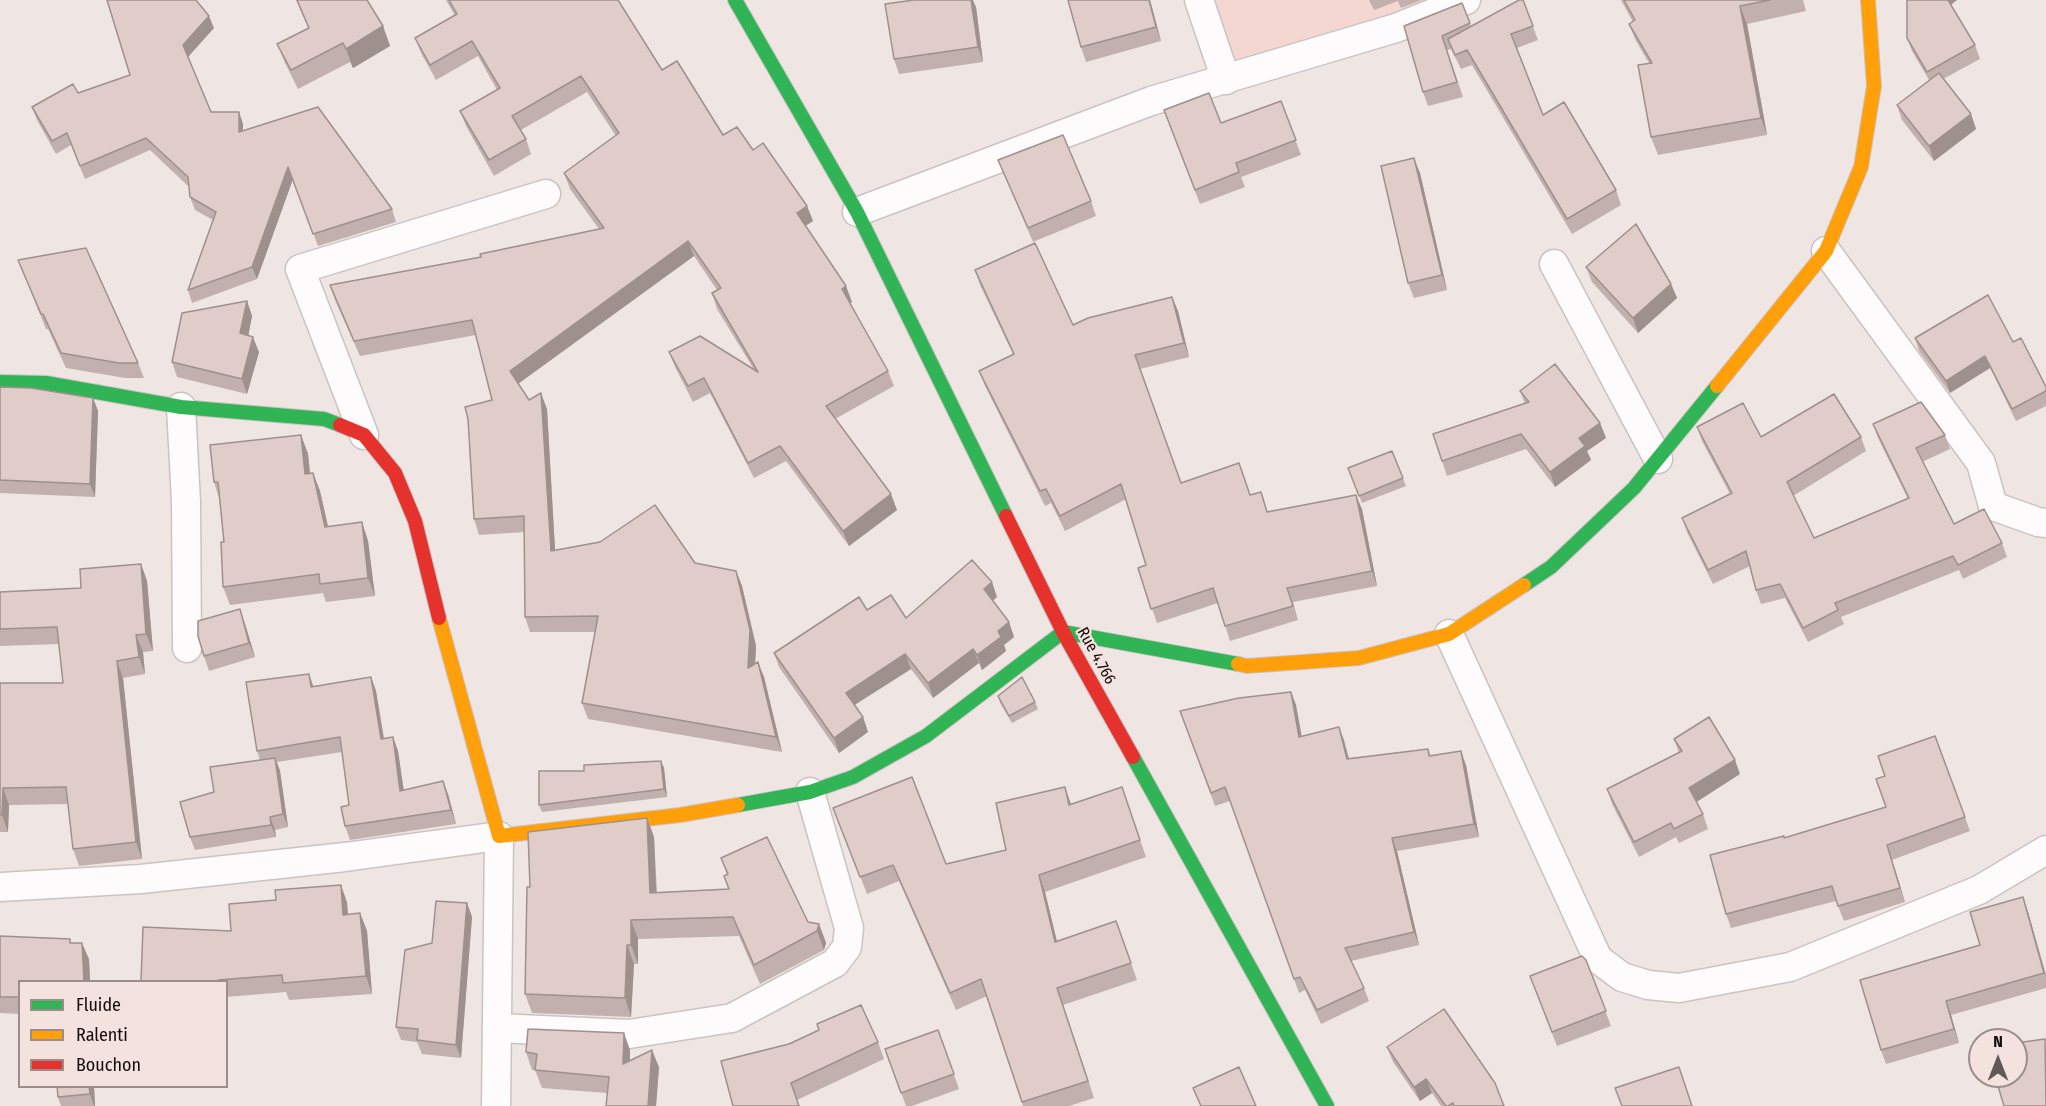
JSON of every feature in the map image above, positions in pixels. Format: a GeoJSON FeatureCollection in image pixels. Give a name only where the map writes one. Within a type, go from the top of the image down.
{"type":"FeatureCollection","features":[{"type":"Feature","properties":{"kind":"street","name":"Rue 4.766"},"geometry":{"type":"LineString","coordinates":[[735,0],[857,212],[1063,632],[1327,1106]]}},
{"type":"Feature","properties":{"kind":"street"},"geometry":{"type":"LineString","coordinates":[[1199,0],[1226,80]]}},
{"type":"Feature","properties":{"kind":"street"},"geometry":{"type":"LineString","coordinates":[[857,212],[1151,101],[1396,28],[1466,0]]}},
{"type":"Feature","properties":{"kind":"street"},"geometry":{"type":"LineString","coordinates":[[0,887],[141,879],[345,857],[498,836],[680,815],[810,792],[853,777],[926,736],[1063,632],[1246,666],[1359,658],[1449,634],[1551,567],[1634,488],[1826,251],[1861,167],[1874,86],[1868,0]]}},
{"type":"Feature","properties":{"kind":"street"},"geometry":{"type":"LineString","coordinates":[[496,1106],[498,836],[453,677],[415,520],[395,473],[364,435],[300,269],[546,194]]}},
{"type":"Feature","properties":{"kind":"street"},"geometry":{"type":"LineString","coordinates":[[1826,251],[1981,463],[1993,506],[2046,523]]}},
{"type":"Feature","properties":{"kind":"street"},"geometry":{"type":"LineString","coordinates":[[1554,264],[1658,459]]}},
{"type":"Feature","properties":{"kind":"street"},"geometry":{"type":"LineString","coordinates":[[0,382],[46,383],[181,407],[324,419],[364,435]]}},
{"type":"Feature","properties":{"kind":"street"},"geometry":{"type":"LineString","coordinates":[[181,407],[186,502],[187,648]]}},
{"type":"Feature","properties":{"kind":"street"},"geometry":{"type":"LineString","coordinates":[[1449,634],[1598,959],[1622,976],[1648,986],[1679,988],[1790,967],[1979,890],[2046,850]]}},
{"type":"Feature","properties":{"kind":"street"},"geometry":{"type":"LineString","coordinates":[[497,1028],[629,1034],[732,1018],[835,963],[847,947],[849,928],[810,792]]}},
{"type":"Feature","properties":{"kind":"shaded area"},"geometry":{"type":"Polygon","coordinates":[[[1194,0],[1437,0],[1214,81],[1194,0]]]}},
{"type":"Feature","properties":{"kind":"building"},"geometry":{"type":"Polygon","coordinates":[[[107,0],[196,0],[209,16],[183,45],[211,112],[239,112],[239,132],[318,107],[392,209],[313,234],[288,167],[252,267],[188,290],[216,212],[190,197],[188,177],[146,138],[80,166],[67,133],[52,141],[32,107],[73,84],[78,93],[130,75],[107,0]]]}},
{"type":"Feature","properties":{"kind":"building"},"geometry":{"type":"Polygon","coordinates":[[[297,0],[367,0],[383,26],[346,49],[343,43],[291,70],[277,44],[309,28],[297,0]]]}},
{"type":"Feature","properties":{"kind":"building"},"geometry":{"type":"Polygon","coordinates":[[[449,0],[618,0],[662,70],[677,61],[723,135],[737,127],[753,150],[763,143],[807,206],[797,213],[846,286],[842,289],[888,371],[826,406],[891,494],[843,531],[780,446],[748,463],[704,378],[688,386],[669,352],[700,336],[758,372],[712,293],[721,288],[688,241],[510,371],[529,400],[541,393],[551,551],[600,542],[655,505],[695,563],[736,571],[750,630],[748,668],[758,662],[776,737],[582,703],[598,616],[525,617],[524,516],[474,519],[468,419],[465,407],[492,400],[472,320],[354,341],[330,285],[481,257],[480,254],[604,228],[564,173],[619,133],[581,76],[512,116],[526,139],[489,160],[460,111],[500,88],[472,41],[430,65],[415,38],[457,14],[449,0]]]}},
{"type":"Feature","properties":{"kind":"building"},"geometry":{"type":"Polygon","coordinates":[[[914,0],[971,0],[978,47],[894,59],[885,4],[914,0]]]}},
{"type":"Feature","properties":{"kind":"building"},"geometry":{"type":"Polygon","coordinates":[[[1068,0],[1149,0],[1156,27],[1081,47],[1068,0]]]}},
{"type":"Feature","properties":{"kind":"building"},"geometry":{"type":"Polygon","coordinates":[[[1519,0],[1523,0],[1533,26],[1511,34],[1543,115],[1564,102],[1616,190],[1567,219],[1467,50],[1455,55],[1448,39],[1519,0]]]}},
{"type":"Feature","properties":{"kind":"building"},"geometry":{"type":"Polygon","coordinates":[[[1624,0],[1770,0],[1740,6],[1761,118],[1651,137],[1638,65],[1652,63],[1629,24],[1635,20],[1624,0]]]}},
{"type":"Feature","properties":{"kind":"building"},"geometry":{"type":"Polygon","coordinates":[[[1907,0],[1948,0],[1975,45],[1927,72],[1907,38],[1907,0]]]}},
{"type":"Feature","properties":{"kind":"building"},"geometry":{"type":"Polygon","coordinates":[[[1462,3],[1470,23],[1442,36],[1457,82],[1423,92],[1404,26],[1462,3]]]}},
{"type":"Feature","properties":{"kind":"building"},"geometry":{"type":"Polygon","coordinates":[[[1939,73],[1971,114],[1929,146],[1897,105],[1939,73]]]}},
{"type":"Feature","properties":{"kind":"building"},"geometry":{"type":"Polygon","coordinates":[[[1209,93],[1221,123],[1281,101],[1296,140],[1236,163],[1239,172],[1195,190],[1164,110],[1209,93]]]}},
{"type":"Feature","properties":{"kind":"building"},"geometry":{"type":"Polygon","coordinates":[[[1063,135],[1091,201],[1028,228],[998,160],[1063,135]]]}},
{"type":"Feature","properties":{"kind":"building"},"geometry":{"type":"Polygon","coordinates":[[[1414,158],[1442,275],[1408,283],[1381,166],[1414,158]]]}},
{"type":"Feature","properties":{"kind":"building"},"geometry":{"type":"Polygon","coordinates":[[[1636,224],[1671,284],[1633,318],[1586,267],[1636,224]]]}},
{"type":"Feature","properties":{"kind":"building"},"geometry":{"type":"Polygon","coordinates":[[[1035,243],[1073,325],[1088,318],[1172,297],[1184,343],[1135,355],[1181,483],[1239,463],[1250,495],[1261,492],[1267,512],[1356,495],[1372,571],[1287,588],[1293,606],[1225,626],[1213,588],[1151,609],[1138,568],[1146,565],[1121,484],[1060,516],[1046,489],[1040,491],[979,371],[1014,354],[975,270],[1035,243]]]}},
{"type":"Feature","properties":{"kind":"building"},"geometry":{"type":"Polygon","coordinates":[[[86,248],[138,363],[119,363],[61,353],[18,260],[86,248]]]}},
{"type":"Feature","properties":{"kind":"building"},"geometry":{"type":"Polygon","coordinates":[[[1988,295],[2013,342],[2021,338],[2046,387],[2046,391],[2012,409],[1985,356],[1946,381],[1915,338],[1988,295]]]}},
{"type":"Feature","properties":{"kind":"building"},"geometry":{"type":"Polygon","coordinates":[[[247,301],[240,333],[253,337],[242,379],[172,362],[182,313],[247,301]]]}},
{"type":"Feature","properties":{"kind":"building"},"geometry":{"type":"Polygon","coordinates":[[[1555,364],[1600,423],[1579,438],[1585,446],[1550,472],[1521,434],[1442,461],[1433,434],[1529,402],[1520,391],[1555,364]]]}},
{"type":"Feature","properties":{"kind":"building"},"geometry":{"type":"Polygon","coordinates":[[[0,387],[31,388],[93,398],[90,484],[0,480],[0,387]]]}},
{"type":"Feature","properties":{"kind":"building"},"geometry":{"type":"Polygon","coordinates":[[[1834,394],[1861,437],[1787,482],[1814,538],[1909,498],[1873,424],[1921,402],[1945,435],[1916,448],[1954,524],[1984,509],[2002,543],[1958,565],[1953,556],[1835,603],[1838,610],[1803,628],[1780,584],[1756,590],[1746,551],[1708,570],[1682,518],[1732,493],[1697,427],[1743,403],[1761,437],[1834,394]]]}},
{"type":"Feature","properties":{"kind":"building"},"geometry":{"type":"Polygon","coordinates":[[[301,435],[305,474],[313,473],[325,527],[362,522],[368,578],[320,584],[319,574],[223,587],[221,542],[224,542],[218,482],[214,482],[210,445],[301,435]]]}},
{"type":"Feature","properties":{"kind":"building"},"geometry":{"type":"Polygon","coordinates":[[[1392,451],[1403,478],[1359,496],[1348,468],[1392,451]]]}},
{"type":"Feature","properties":{"kind":"building"},"geometry":{"type":"Polygon","coordinates":[[[972,560],[992,582],[984,589],[1009,622],[998,631],[1001,637],[977,655],[973,649],[928,683],[905,654],[846,693],[863,717],[834,738],[774,653],[859,597],[867,610],[891,595],[906,618],[972,560]]]}},
{"type":"Feature","properties":{"kind":"building"},"geometry":{"type":"Polygon","coordinates":[[[141,564],[146,634],[136,635],[139,657],[117,661],[136,842],[73,849],[66,787],[3,788],[2,815],[0,815],[0,683],[63,683],[57,627],[0,629],[0,592],[81,588],[80,569],[141,564]]]}},
{"type":"Feature","properties":{"kind":"building"},"geometry":{"type":"Polygon","coordinates":[[[240,609],[249,643],[204,656],[198,636],[198,621],[240,609]]]}},
{"type":"Feature","properties":{"kind":"building"},"geometry":{"type":"Polygon","coordinates":[[[309,674],[311,687],[371,677],[381,739],[393,737],[400,791],[443,781],[451,810],[345,826],[341,807],[349,805],[340,737],[257,751],[246,682],[309,674]]]}},
{"type":"Feature","properties":{"kind":"building"},"geometry":{"type":"Polygon","coordinates":[[[1022,677],[1035,702],[1009,716],[998,696],[1022,677]]]}},
{"type":"Feature","properties":{"kind":"building"},"geometry":{"type":"Polygon","coordinates":[[[1291,692],[1299,737],[1339,727],[1347,759],[1428,749],[1429,756],[1461,751],[1474,824],[1392,838],[1414,932],[1345,948],[1364,988],[1317,1010],[1300,977],[1294,979],[1225,787],[1211,793],[1180,711],[1239,698],[1291,692]]]}},
{"type":"Feature","properties":{"kind":"building"},"geometry":{"type":"Polygon","coordinates":[[[1709,717],[1735,760],[1689,788],[1703,814],[1674,829],[1671,823],[1634,842],[1607,789],[1682,751],[1674,739],[1709,717]]]}},
{"type":"Feature","properties":{"kind":"building"},"geometry":{"type":"Polygon","coordinates":[[[1935,736],[1965,817],[1887,845],[1900,888],[1838,906],[1832,886],[1726,914],[1710,855],[1784,836],[1784,838],[1886,807],[1876,779],[1885,776],[1878,756],[1935,736]]]}},
{"type":"Feature","properties":{"kind":"building"},"geometry":{"type":"Polygon","coordinates":[[[275,758],[283,814],[270,817],[271,825],[190,837],[180,802],[214,792],[210,767],[275,758]]]}},
{"type":"Feature","properties":{"kind":"building"},"geometry":{"type":"Polygon","coordinates":[[[661,761],[664,789],[539,805],[539,771],[584,771],[584,765],[661,761]]]}},
{"type":"Feature","properties":{"kind":"building"},"geometry":{"type":"Polygon","coordinates":[[[912,777],[946,864],[1006,850],[996,803],[1065,787],[1069,805],[1122,787],[1140,840],[1039,875],[1055,942],[1116,921],[1131,963],[1057,988],[1088,1081],[1022,1102],[981,979],[950,993],[893,865],[860,877],[833,808],[912,777]]]}},
{"type":"Feature","properties":{"kind":"building"},"geometry":{"type":"Polygon","coordinates":[[[647,818],[650,893],[729,889],[724,876],[728,874],[721,858],[767,837],[808,922],[819,924],[817,931],[754,965],[733,917],[631,920],[631,945],[627,945],[625,998],[525,994],[527,887],[530,887],[528,832],[647,818]]]}},
{"type":"Feature","properties":{"kind":"building"},"geometry":{"type":"Polygon","coordinates":[[[341,885],[343,915],[360,913],[366,976],[283,983],[282,975],[218,980],[141,980],[143,927],[231,931],[229,904],[276,900],[275,890],[341,885]]]}},
{"type":"Feature","properties":{"kind":"building"},"geometry":{"type":"Polygon","coordinates":[[[2023,897],[2044,973],[1946,1001],[1954,1029],[1881,1050],[1860,980],[1980,945],[1970,912],[2023,897]]]}},
{"type":"Feature","properties":{"kind":"building"},"geometry":{"type":"Polygon","coordinates":[[[436,901],[467,903],[456,1045],[417,1040],[418,1029],[396,1027],[405,950],[432,943],[436,901]]]}},
{"type":"Feature","properties":{"kind":"building"},"geometry":{"type":"Polygon","coordinates":[[[0,936],[70,939],[70,943],[82,943],[84,980],[18,980],[18,997],[0,997],[0,936]]]}},
{"type":"Feature","properties":{"kind":"building"},"geometry":{"type":"Polygon","coordinates":[[[1582,956],[1586,960],[1606,1011],[1552,1032],[1530,976],[1582,956]]]}},
{"type":"Feature","properties":{"kind":"building"},"geometry":{"type":"Polygon","coordinates":[[[861,1005],[878,1042],[791,1083],[799,1106],[733,1106],[721,1061],[789,1044],[819,1030],[817,1024],[861,1005]]]}},
{"type":"Feature","properties":{"kind":"building"},"geometry":{"type":"Polygon","coordinates":[[[1444,1009],[1495,1083],[1504,1106],[1454,1106],[1453,1103],[1446,1106],[1426,1079],[1414,1087],[1387,1047],[1444,1009]]]}},
{"type":"Feature","properties":{"kind":"building"},"geometry":{"type":"Polygon","coordinates":[[[528,1029],[624,1033],[623,1064],[652,1050],[648,1106],[606,1106],[609,1077],[535,1070],[537,1054],[526,1052],[528,1029]]]}},
{"type":"Feature","properties":{"kind":"building"},"geometry":{"type":"Polygon","coordinates":[[[938,1030],[954,1074],[901,1093],[885,1049],[938,1030]]]}},
{"type":"Feature","properties":{"kind":"building"},"geometry":{"type":"Polygon","coordinates":[[[2045,1039],[2046,1106],[2004,1106],[1999,1088],[2028,1088],[2028,1041],[2045,1039]]]}},
{"type":"Feature","properties":{"kind":"building"},"geometry":{"type":"Polygon","coordinates":[[[1239,1067],[1256,1106],[1201,1106],[1193,1088],[1239,1067]]]}},
{"type":"Feature","properties":{"kind":"building"},"geometry":{"type":"Polygon","coordinates":[[[1679,1067],[1692,1106],[1622,1106],[1615,1088],[1679,1067]]]}},
{"type":"Feature","properties":{"kind":"building"},"geometry":{"type":"Polygon","coordinates":[[[57,1088],[89,1088],[90,1094],[58,1097],[57,1088]]]}},
{"type":"Feature","properties":{"kind":"traffic: fast"},"geometry":{"type":"LineString","coordinates":[[735,0],[857,212],[1006,516]]}},
{"type":"Feature","properties":{"kind":"traffic: fast"},"geometry":{"type":"LineString","coordinates":[[0,382],[46,383],[181,407],[324,419],[340,425]]}},
{"type":"Feature","properties":{"kind":"traffic: fast"},"geometry":{"type":"LineString","coordinates":[[1524,585],[1551,567],[1634,488],[1717,386]]}},
{"type":"Feature","properties":{"kind":"traffic: fast"},"geometry":{"type":"LineString","coordinates":[[738,805],[810,792],[853,777],[926,736],[1063,632],[1238,664]]}},
{"type":"Feature","properties":{"kind":"traffic: fast"},"geometry":{"type":"LineString","coordinates":[[1133,757],[1327,1106]]}},
{"type":"Feature","properties":{"kind":"traffic: slow"},"geometry":{"type":"LineString","coordinates":[[1717,386],[1826,251],[1861,167],[1874,86],[1868,0]]}},
{"type":"Feature","properties":{"kind":"traffic: slow"},"geometry":{"type":"LineString","coordinates":[[1238,664],[1247,666],[1359,658],[1449,634],[1524,585]]}},
{"type":"Feature","properties":{"kind":"traffic: slow"},"geometry":{"type":"LineString","coordinates":[[439,618],[499,836],[680,815],[738,805]]}},
{"type":"Feature","properties":{"kind":"traffic: jam"},"geometry":{"type":"LineString","coordinates":[[340,425],[364,435],[395,473],[415,521],[439,618]]}},
{"type":"Feature","properties":{"kind":"traffic: jam"},"geometry":{"type":"LineString","coordinates":[[1006,516],[1063,632],[1133,757]]}}]}
